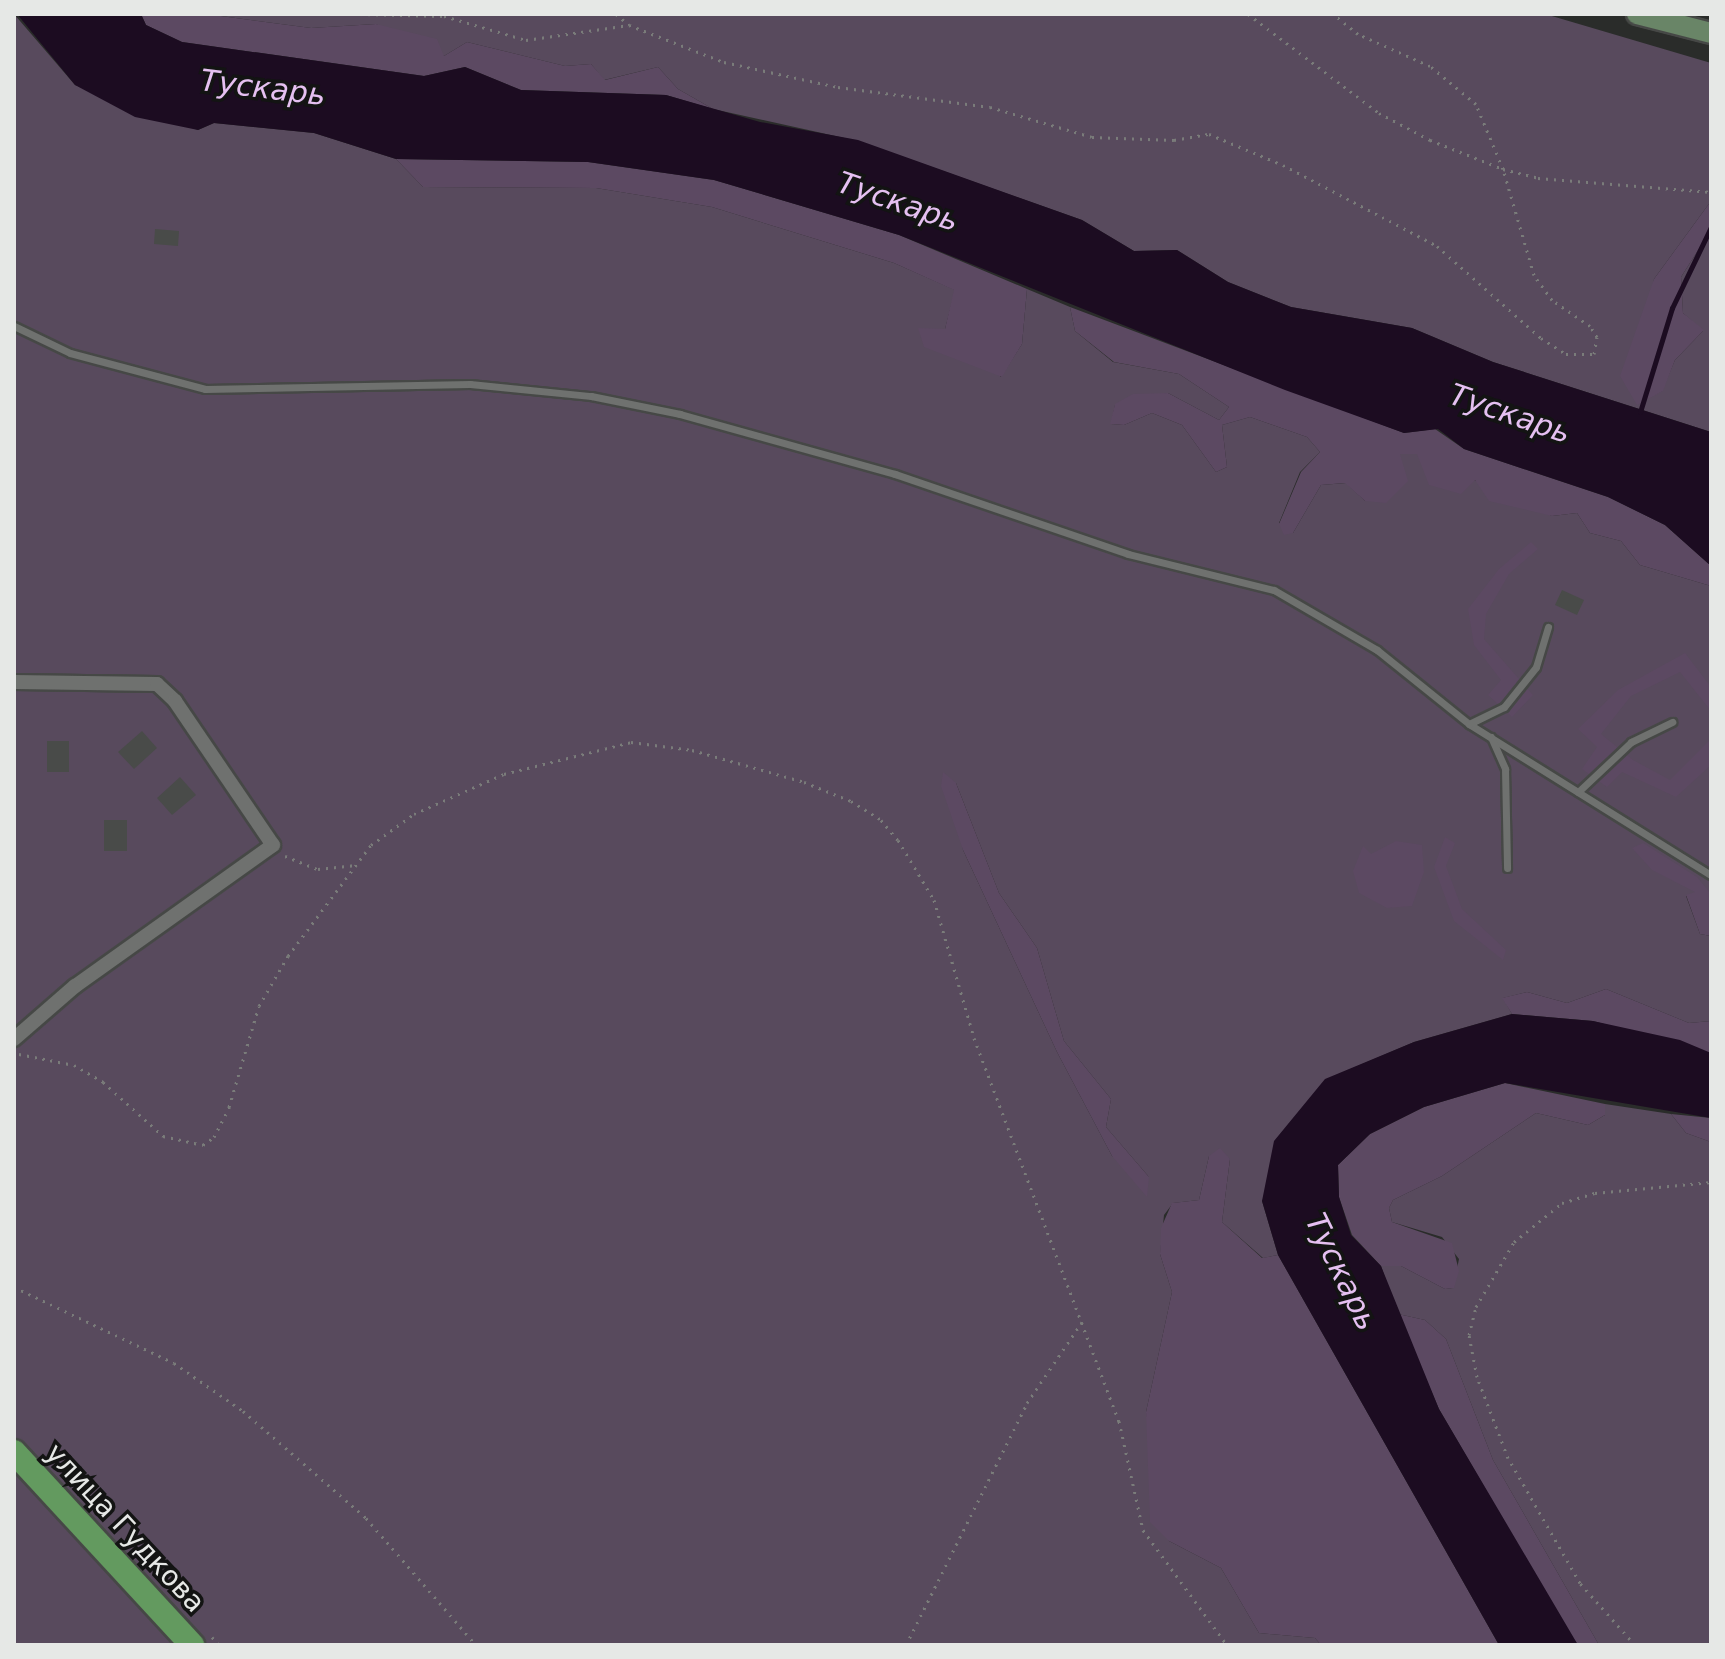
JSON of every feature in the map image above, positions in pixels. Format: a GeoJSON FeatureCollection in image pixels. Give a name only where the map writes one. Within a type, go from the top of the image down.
{"type":"FeatureCollection","features":[{"type":"Feature","properties":{"kind":"main road"},"geometry":{"type":"LineString","coordinates":[[1637,14],[1711,33]]}},
{"type":"Feature","properties":{"kind":"main road","name":"улица Гудкова"},"geometry":{"type":"LineString","coordinates":[[14,1452],[192,1645]]}},
{"type":"Feature","properties":{"kind":"street"},"geometry":{"type":"LineString","coordinates":[[14,682],[157,684],[175,701],[273,845],[75,986],[14,1039]]}},
{"type":"Feature","properties":{"kind":"lane"},"geometry":{"type":"LineString","coordinates":[[14,326],[70,353],[205,389],[470,384],[591,396],[711,423],[895,474],[1128,554],[1274,590],[1377,650],[1469,724],[1711,875]]}},
{"type":"Feature","properties":{"kind":"lane"},"geometry":{"type":"LineString","coordinates":[[1469,724],[1504,707],[1536,667],[1548,627]]}},
{"type":"Feature","properties":{"kind":"lane"},"geometry":{"type":"LineString","coordinates":[[1578,792],[1631,742],[1672,722]]}},
{"type":"Feature","properties":{"kind":"lane"},"geometry":{"type":"LineString","coordinates":[[1491,737],[1505,769],[1507,868]]}},
{"type":"Feature","properties":{"kind":"path"},"geometry":{"type":"LineString","coordinates":[[360,14],[444,16],[526,40],[629,25]]}},
{"type":"Feature","properties":{"kind":"path"},"geometry":{"type":"LineString","coordinates":[[616,14],[629,25],[724,62],[838,87],[990,107],[1092,137],[1217,136],[1437,246],[1541,338],[1566,354],[1586,357],[1597,347],[1597,337],[1552,300],[1534,275],[1503,169],[1482,116],[1463,93],[1430,66],[1358,34],[1333,14]]}},
{"type":"Feature","properties":{"kind":"path"},"geometry":{"type":"LineString","coordinates":[[1248,14],[1379,113],[1430,140],[1503,169],[1538,178],[1711,192]]}},
{"type":"Feature","properties":{"kind":"path"},"geometry":{"type":"LineString","coordinates":[[14,1054],[74,1065],[103,1082],[163,1136],[203,1145],[214,1137],[229,1107],[259,1006],[288,956],[355,864],[393,827],[456,793],[504,774],[631,742],[692,750],[804,782],[851,801],[881,820],[898,840],[934,900],[974,1038],[1119,1421],[1143,1530],[1227,1645]]}},
{"type":"Feature","properties":{"kind":"path"},"geometry":{"type":"LineString","coordinates":[[273,845],[301,865],[333,869],[355,864]]}},
{"type":"Feature","properties":{"kind":"path"},"geometry":{"type":"LineString","coordinates":[[1635,1645],[1580,1583],[1508,1458],[1477,1377],[1469,1335],[1476,1307],[1514,1242],[1562,1203],[1595,1193],[1711,1182]]}},
{"type":"Feature","properties":{"kind":"path"},"geometry":{"type":"LineString","coordinates":[[14,1287],[174,1363],[243,1411],[366,1518],[476,1645]]}},
{"type":"Feature","properties":{"kind":"path"},"geometry":{"type":"LineString","coordinates":[[906,1645],[1027,1403],[1082,1321]]}},
{"type":"Feature","properties":{"kind":"shaded area"},"geometry":{"type":"Polygon","coordinates":[[[14,14],[75,85],[198,130],[214,123],[314,133],[396,159],[423,187],[596,188],[712,207],[894,263],[955,290],[945,329],[1001,377],[1022,344],[1027,289],[1070,307],[1075,331],[1113,362],[1179,374],[1229,407],[1219,420],[1168,393],[1115,405],[1111,424],[1124,425],[1152,413],[1182,425],[1216,472],[1227,467],[1222,425],[1250,417],[1307,437],[1320,452],[1300,472],[1279,523],[1293,533],[1321,485],[1346,483],[1365,501],[1400,454],[1418,454],[1552,516],[1577,513],[1590,533],[1621,541],[1640,565],[1711,586],[1711,894],[1706,890],[1686,896],[1700,934],[1711,936],[1711,1021],[1689,1023],[1606,989],[1567,1003],[1527,992],[1503,998],[1512,1014],[1414,1042],[1325,1080],[1262,1201],[1278,1255],[1263,1258],[1222,1222],[1230,1159],[1209,1156],[1199,1200],[1173,1203],[1164,1215],[1160,1254],[1172,1292],[1146,1412],[1169,1541],[1221,1568],[1259,1633],[1315,1638],[1321,1645],[14,1645],[14,14]],[[956,783],[963,850],[1057,1052],[1112,1156],[1149,1177],[1106,1127],[1111,1099],[1064,1041],[1037,948],[999,893],[956,783]]]}},
{"type":"Feature","properties":{"kind":"shaded area"},"geometry":{"type":"Polygon","coordinates":[[[141,14],[206,14],[311,28],[376,24],[437,39],[444,56],[467,42],[565,66],[591,64],[605,80],[658,67],[678,89],[713,109],[666,95],[521,90],[465,67],[424,76],[182,42],[146,25],[141,14]]]}},
{"type":"Feature","properties":{"kind":"shaded area"},"geometry":{"type":"Polygon","coordinates":[[[206,14],[1545,14],[1711,63],[1711,201],[1654,279],[1637,404],[1662,391],[1675,360],[1703,331],[1683,313],[1681,277],[1711,230],[1711,432],[1493,362],[1412,328],[1291,307],[1228,282],[1177,250],[1134,251],[1082,220],[858,141],[713,109],[678,89],[658,67],[604,80],[591,64],[565,66],[467,42],[444,56],[376,24],[311,28],[206,14]]]}},
{"type":"Feature","properties":{"kind":"shaded area"},"geometry":{"type":"Polygon","coordinates":[[[396,159],[588,162],[714,180],[899,235],[1027,289],[1022,344],[1002,377],[924,347],[918,328],[945,329],[954,290],[894,263],[712,207],[596,188],[423,187],[396,159]]]}},
{"type":"Feature","properties":{"kind":"shaded area"},"geometry":{"type":"Polygon","coordinates":[[[1711,201],[1711,230],[1681,277],[1683,313],[1704,330],[1675,360],[1663,391],[1637,405],[1620,376],[1654,279],[1711,201]]]}},
{"type":"Feature","properties":{"kind":"shaded area"},"geometry":{"type":"Polygon","coordinates":[[[1070,307],[1404,433],[1435,429],[1464,449],[1608,497],[1665,525],[1711,566],[1711,586],[1640,565],[1621,541],[1590,533],[1577,513],[1552,516],[1489,501],[1475,480],[1461,494],[1429,485],[1417,454],[1400,454],[1408,481],[1386,503],[1365,501],[1345,483],[1321,485],[1293,533],[1284,535],[1279,524],[1301,472],[1320,452],[1307,437],[1250,417],[1222,425],[1227,467],[1216,472],[1182,425],[1152,413],[1124,425],[1110,424],[1115,404],[1133,394],[1168,393],[1219,420],[1229,407],[1179,374],[1114,362],[1075,331],[1070,307]]]}},
{"type":"Feature","properties":{"kind":"shaded area"},"geometry":{"type":"Polygon","coordinates":[[[1531,542],[1538,549],[1509,574],[1486,614],[1484,639],[1533,695],[1512,717],[1488,695],[1501,680],[1474,645],[1468,609],[1499,569],[1531,542]]]}},
{"type":"Feature","properties":{"kind":"shaded area"},"geometry":{"type":"Polygon","coordinates":[[[1685,653],[1711,687],[1711,711],[1680,672],[1631,696],[1601,734],[1633,760],[1670,780],[1711,739],[1711,765],[1676,797],[1622,772],[1607,787],[1582,769],[1597,747],[1578,729],[1618,690],[1685,653]]]}},
{"type":"Feature","properties":{"kind":"shaded area"},"geometry":{"type":"Polygon","coordinates":[[[943,772],[956,783],[999,893],[1037,948],[1064,1041],[1111,1099],[1106,1127],[1149,1177],[1147,1197],[1112,1156],[1057,1052],[963,850],[941,786],[943,772]]]}},
{"type":"Feature","properties":{"kind":"shaded area"},"geometry":{"type":"Polygon","coordinates":[[[1445,837],[1455,843],[1446,866],[1462,909],[1506,950],[1503,960],[1454,921],[1434,867],[1445,837]]]}},
{"type":"Feature","properties":{"kind":"shaded area"},"geometry":{"type":"Polygon","coordinates":[[[1396,841],[1422,845],[1424,872],[1412,906],[1387,908],[1359,893],[1353,871],[1363,846],[1371,854],[1396,841]]]}},
{"type":"Feature","properties":{"kind":"shaded area"},"geometry":{"type":"Polygon","coordinates":[[[1643,843],[1697,877],[1711,894],[1711,936],[1700,934],[1686,895],[1695,892],[1652,870],[1632,848],[1643,843]]]}},
{"type":"Feature","properties":{"kind":"shaded area"},"geometry":{"type":"Polygon","coordinates":[[[1606,989],[1689,1023],[1711,1021],[1711,1053],[1593,1021],[1512,1014],[1502,998],[1527,992],[1567,1003],[1606,989]]]}},
{"type":"Feature","properties":{"kind":"shaded area"},"geometry":{"type":"Polygon","coordinates":[[[1505,1083],[1605,1104],[1605,1115],[1588,1125],[1536,1113],[1442,1176],[1393,1200],[1389,1208],[1392,1222],[1452,1243],[1459,1271],[1454,1288],[1445,1289],[1401,1266],[1381,1266],[1352,1235],[1339,1197],[1338,1165],[1370,1134],[1424,1107],[1505,1083]]]}},
{"type":"Feature","properties":{"kind":"shaded area"},"geometry":{"type":"Polygon","coordinates":[[[1605,1104],[1671,1114],[1686,1133],[1711,1142],[1711,1645],[1599,1645],[1493,1460],[1446,1339],[1425,1320],[1398,1314],[1381,1266],[1401,1266],[1445,1289],[1453,1288],[1459,1259],[1442,1237],[1392,1222],[1389,1208],[1393,1200],[1442,1176],[1536,1113],[1588,1125],[1605,1115],[1605,1104]]]}},
{"type":"Feature","properties":{"kind":"shaded area"},"geometry":{"type":"Polygon","coordinates":[[[1671,1114],[1711,1118],[1711,1142],[1686,1133],[1671,1114]]]}},
{"type":"Feature","properties":{"kind":"shaded area"},"geometry":{"type":"Polygon","coordinates":[[[1220,1148],[1230,1159],[1222,1222],[1262,1258],[1278,1255],[1499,1645],[1321,1645],[1315,1638],[1259,1633],[1221,1568],[1169,1541],[1150,1522],[1146,1412],[1172,1292],[1160,1254],[1161,1228],[1172,1203],[1199,1200],[1209,1156],[1220,1148]]]}},
{"type":"Feature","properties":{"kind":"shaded area"},"geometry":{"type":"Polygon","coordinates":[[[1398,1314],[1425,1320],[1446,1339],[1493,1460],[1599,1645],[1578,1645],[1565,1626],[1439,1409],[1398,1314]]]}},
{"type":"Feature","properties":{"kind":"water","name":"Тускарь"},"geometry":{"type":"Polygon","coordinates":[[[17,14],[141,14],[146,25],[182,42],[424,76],[465,67],[521,90],[666,95],[760,122],[858,140],[1082,220],[1134,251],[1177,250],[1228,282],[1291,307],[1412,328],[1493,362],[1711,432],[1711,566],[1665,525],[1608,497],[1464,449],[1438,429],[1404,433],[1285,390],[899,235],[714,180],[588,162],[396,159],[314,133],[214,123],[198,130],[135,117],[75,85],[17,14]]]}},
{"type":"Feature","properties":{"kind":"water","name":"Тускарь"},"geometry":{"type":"Polygon","coordinates":[[[1512,1014],[1593,1021],[1680,1040],[1711,1053],[1711,1118],[1505,1083],[1424,1107],[1370,1134],[1338,1165],[1339,1197],[1351,1235],[1381,1266],[1439,1409],[1578,1645],[1499,1645],[1278,1255],[1262,1201],[1274,1141],[1325,1079],[1414,1042],[1512,1014]]]}},
{"type":"Feature","properties":{"kind":"building"},"geometry":{"type":"Polygon","coordinates":[[[155,229],[179,231],[178,246],[154,244],[155,229]]]}},
{"type":"Feature","properties":{"kind":"building"},"geometry":{"type":"Polygon","coordinates":[[[1562,590],[1584,600],[1577,615],[1555,605],[1562,590]]]}},
{"type":"Feature","properties":{"kind":"building"},"geometry":{"type":"Polygon","coordinates":[[[142,731],[157,748],[134,769],[118,752],[142,731]]]}},
{"type":"Feature","properties":{"kind":"building"},"geometry":{"type":"Polygon","coordinates":[[[47,741],[69,741],[69,772],[47,772],[47,741]]]}},
{"type":"Feature","properties":{"kind":"building"},"geometry":{"type":"Polygon","coordinates":[[[180,777],[196,795],[172,815],[157,798],[180,777]]]}},
{"type":"Feature","properties":{"kind":"building"},"geometry":{"type":"Polygon","coordinates":[[[104,820],[127,820],[127,851],[104,851],[104,820]]]}},
{"type":"Feature","properties":{"kind":"waterway"},"geometry":{"type":"LineString","coordinates":[[1640,412],[1672,308],[1711,227]]}}]}
